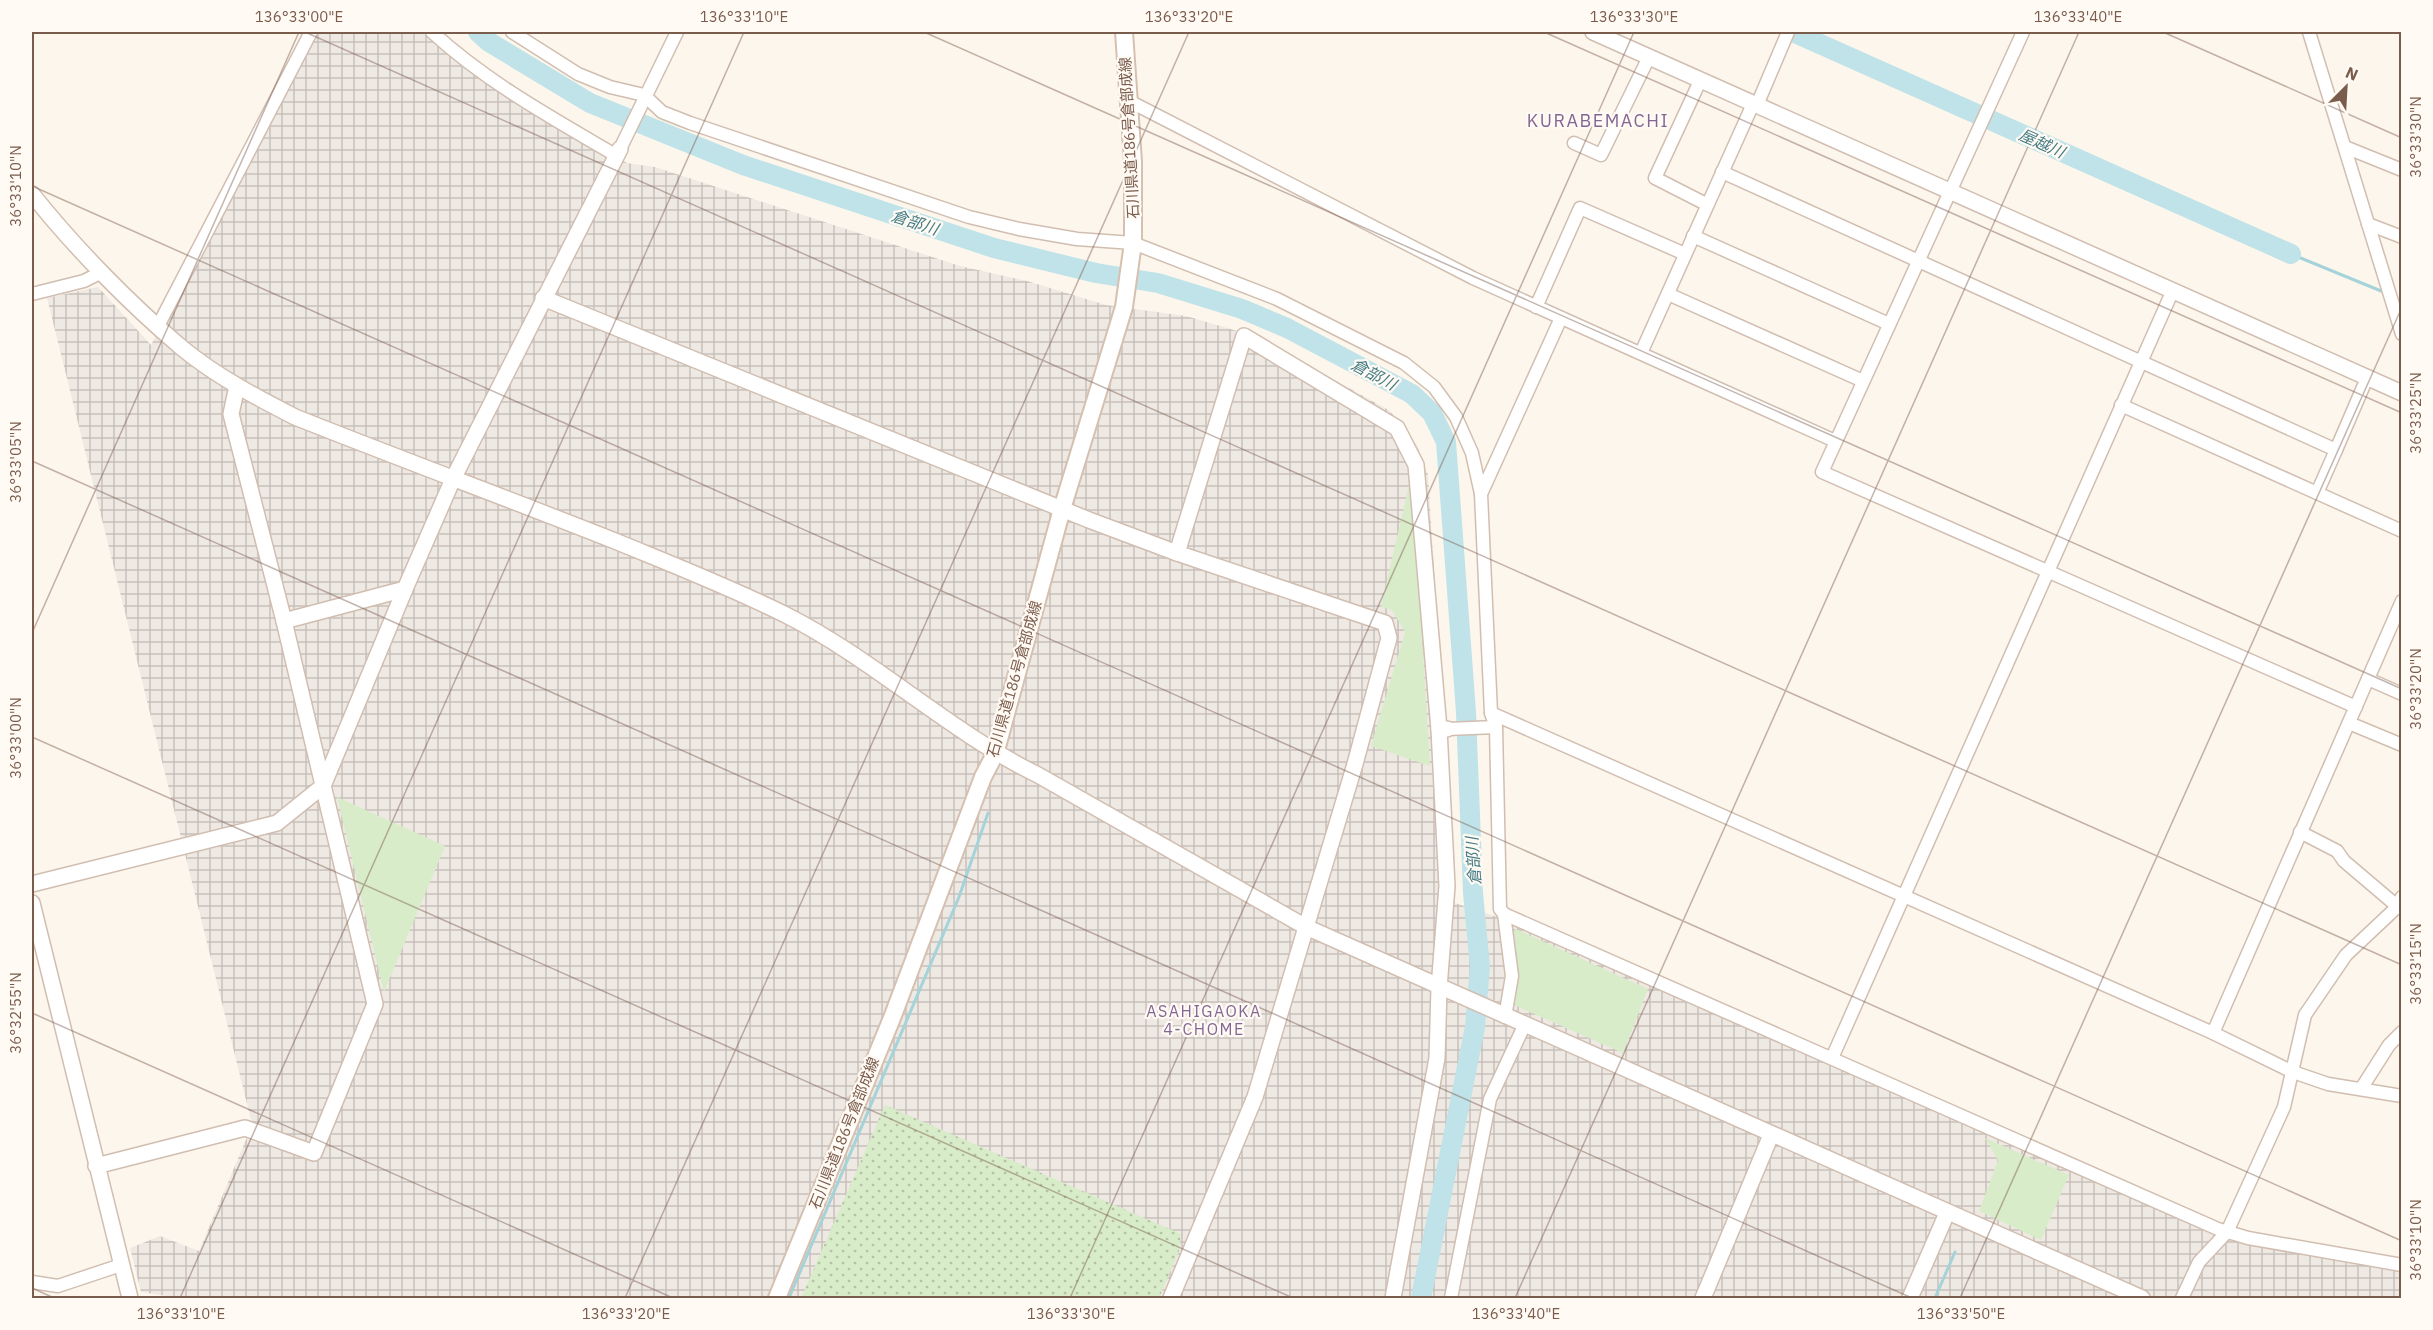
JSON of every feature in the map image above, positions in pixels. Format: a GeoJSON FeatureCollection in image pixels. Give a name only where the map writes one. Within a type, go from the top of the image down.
{"type":"FeatureCollection","features":[{"type":"Feature","properties":{"kind":"main road","name":"石川県道186号倉部成線"},"geometry":{"type":"LineString","coordinates":[[777,1299],[892,1018],[983,777],[995,754],[1062,509],[1124,307],[1133,246],[1133,162],[1124,32]]}},
{"type":"Feature","properties":{"kind":"street"},"geometry":{"type":"LineString","coordinates":[[158,326],[311,32]]}},
{"type":"Feature","properties":{"kind":"street"},"geometry":{"type":"LineString","coordinates":[[432,32],[461,58],[509,93],[618,153]]}},
{"type":"Feature","properties":{"kind":"street"},"geometry":{"type":"LineString","coordinates":[[512,32],[578,74],[642,99],[690,123],[969,216],[1018,230],[1133,246],[1277,299],[1404,363],[1434,387],[1456,417],[1472,453],[1481,494],[1500,909],[1504,914],[1832,1058],[2025,1146],[2227,1232],[2402,1265]]}},
{"type":"Feature","properties":{"kind":"street"},"geometry":{"type":"LineString","coordinates":[[32,884],[276,823],[323,786],[453,478],[677,32]]}},
{"type":"Feature","properties":{"kind":"street"},"geometry":{"type":"LineString","coordinates":[[1593,32],[2402,393]]}},
{"type":"Feature","properties":{"kind":"street"},"geometry":{"type":"LineString","coordinates":[[2023,32],[1822,472],[2046,573],[2356,707]]}},
{"type":"Feature","properties":{"kind":"street"},"geometry":{"type":"LineString","coordinates":[[2309,32],[2402,334]]}},
{"type":"Feature","properties":{"kind":"street"},"geometry":{"type":"LineString","coordinates":[[1641,353],[1707,204],[1787,34]]}},
{"type":"Feature","properties":{"kind":"street"},"geometry":{"type":"LineString","coordinates":[[1574,143],[1601,155],[1649,57]]}},
{"type":"Feature","properties":{"kind":"street"},"geometry":{"type":"LineString","coordinates":[[1700,81],[1655,178],[1707,204]]}},
{"type":"Feature","properties":{"kind":"street"},"geometry":{"type":"LineString","coordinates":[[1127,100],[1463,273],[1835,441]]}},
{"type":"Feature","properties":{"kind":"street"},"geometry":{"type":"LineString","coordinates":[[2345,147],[2402,170]]}},
{"type":"Feature","properties":{"kind":"street"},"geometry":{"type":"LineString","coordinates":[[1722,172],[2336,450]]}},
{"type":"Feature","properties":{"kind":"street"},"geometry":{"type":"LineString","coordinates":[[32,194],[60,230],[183,349],[237,386],[295,417],[708,579],[786,615],[844,648],[995,754],[1038,775],[1305,927],[2142,1299]]}},
{"type":"Feature","properties":{"kind":"street"},"geometry":{"type":"LineString","coordinates":[[1536,307],[1580,208],[1685,254]]}},
{"type":"Feature","properties":{"kind":"street"},"geometry":{"type":"LineString","coordinates":[[2368,224],[2402,237]]}},
{"type":"Feature","properties":{"kind":"street"},"geometry":{"type":"LineString","coordinates":[[1693,236],[1889,324]]}},
{"type":"Feature","properties":{"kind":"street"},"geometry":{"type":"LineString","coordinates":[[32,294],[84,281],[102,272]]}},
{"type":"Feature","properties":{"kind":"street"},"geometry":{"type":"LineString","coordinates":[[1832,1058],[2173,290]]}},
{"type":"Feature","properties":{"kind":"street"},"geometry":{"type":"LineString","coordinates":[[1668,294],[1863,381]]}},
{"type":"Feature","properties":{"kind":"street"},"geometry":{"type":"LineString","coordinates":[[543,298],[1177,554],[1384,624],[1389,638],[1361,741],[1255,1097],[1171,1299]]}},
{"type":"Feature","properties":{"kind":"street"},"geometry":{"type":"LineString","coordinates":[[1481,494],[1561,318]]}},
{"type":"Feature","properties":{"kind":"street"},"geometry":{"type":"LineString","coordinates":[[1177,554],[1244,336],[1397,428],[1416,465],[1443,729],[1447,886],[1439,988],[1437,1058],[1393,1299]]}},
{"type":"Feature","properties":{"kind":"street"},"geometry":{"type":"LineString","coordinates":[[2317,493],[2367,378]]}},
{"type":"Feature","properties":{"kind":"street"},"geometry":{"type":"LineString","coordinates":[[96,1166],[245,1128],[314,1153],[375,1004],[284,621],[231,414],[237,386]]}},
{"type":"Feature","properties":{"kind":"street"},"geometry":{"type":"LineString","coordinates":[[2121,405],[2402,531]]}},
{"type":"Feature","properties":{"kind":"street"},"geometry":{"type":"LineString","coordinates":[[284,621],[405,589]]}},
{"type":"Feature","properties":{"kind":"street"},"geometry":{"type":"LineString","coordinates":[[2213,1033],[2402,601]]}},
{"type":"Feature","properties":{"kind":"street"},"geometry":{"type":"LineString","coordinates":[[2368,679],[2402,694]]}},
{"type":"Feature","properties":{"kind":"street"},"geometry":{"type":"LineString","coordinates":[[1491,713],[2213,1033],[2293,1072],[2328,1084],[2402,1096]]}},
{"type":"Feature","properties":{"kind":"street"},"geometry":{"type":"LineString","coordinates":[[2349,723],[2402,745]]}},
{"type":"Feature","properties":{"kind":"street"},"geometry":{"type":"LineString","coordinates":[[1443,729],[1492,727]]}},
{"type":"Feature","properties":{"kind":"street"},"geometry":{"type":"LineString","coordinates":[[2182,1299],[2199,1262],[2227,1232],[2283,1107],[2305,1015],[2346,955],[2399,906],[2344,861],[2337,851],[2300,832]]}},
{"type":"Feature","properties":{"kind":"street"},"geometry":{"type":"LineString","coordinates":[[32,903],[130,1299]]}},
{"type":"Feature","properties":{"kind":"street"},"geometry":{"type":"LineString","coordinates":[[1500,1015],[1512,976],[1504,914]]}},
{"type":"Feature","properties":{"kind":"street"},"geometry":{"type":"LineString","coordinates":[[1451,1299],[1490,1099],[1524,1026]]}},
{"type":"Feature","properties":{"kind":"street"},"geometry":{"type":"LineString","coordinates":[[2361,1089],[2389,1045],[2402,1032]]}},
{"type":"Feature","properties":{"kind":"street"},"geometry":{"type":"LineString","coordinates":[[1703,1299],[1771,1135]]}},
{"type":"Feature","properties":{"kind":"street"},"geometry":{"type":"LineString","coordinates":[[1910,1299],[1947,1213]]}},
{"type":"Feature","properties":{"kind":"street"},"geometry":{"type":"LineString","coordinates":[[32,1282],[57,1286],[121,1265]]}},
{"type":"Feature","properties":{"kind":"shaded area"},"geometry":{"type":"Polygon","coordinates":[[[316,32],[422,32],[521,108],[627,163],[655,167],[960,266],[1027,281],[1106,305],[1186,316],[1258,337],[1390,411],[1417,445],[1428,475],[1455,903],[1519,924],[2214,1235],[2237,1242],[2401,1270],[2401,1298],[179,1298],[141,1292],[130,1248],[160,1236],[199,1251],[248,1135],[251,1120],[47,298],[98,287],[151,345],[316,32]]]}},
{"type":"Feature","properties":{"kind":"green space"},"geometry":{"type":"Polygon","coordinates":[[[1412,472],[1430,766],[1371,746],[1405,632],[1392,610],[1381,607],[1412,472]]]}},
{"type":"Feature","properties":{"kind":"green space"},"geometry":{"type":"Polygon","coordinates":[[[337,797],[445,846],[384,992],[337,797]]]}},
{"type":"Feature","properties":{"kind":"green space"},"geometry":{"type":"Polygon","coordinates":[[[1516,929],[1648,989],[1623,1053],[1514,1005],[1519,978],[1514,931],[1516,929]]]}},
{"type":"Feature","properties":{"kind":"green space"},"geometry":{"type":"Polygon","coordinates":[[[885,1105],[1181,1234],[1179,1251],[1159,1298],[801,1298],[885,1105]]]}},
{"type":"Feature","properties":{"kind":"green space"},"geometry":{"type":"Polygon","coordinates":[[[1985,1138],[2069,1175],[2041,1240],[1979,1211],[1998,1160],[1985,1138]]]}},
{"type":"Feature","properties":{"kind":"waterway","name":"倉部川"},"geometry":{"type":"LineString","coordinates":[[478,32],[489,42],[590,103],[743,165],[994,248],[1096,273],[1158,283],[1242,309],[1287,328],[1412,394],[1432,413],[1446,442],[1466,712],[1473,893],[1480,967],[1475,1027],[1421,1298]]}},
{"type":"Feature","properties":{"kind":"waterway","name":"屋越川"},"geometry":{"type":"LineString","coordinates":[[1793,32],[2291,254]]}},
{"type":"Feature","properties":{"kind":"waterway"},"geometry":{"type":"LineString","coordinates":[[2291,254],[2386,293]]}},
{"type":"Feature","properties":{"kind":"waterway"},"geometry":{"type":"LineString","coordinates":[[789,1298],[959,897],[988,813]]}},
{"type":"Feature","properties":{"kind":"waterway"},"geometry":{"type":"LineString","coordinates":[[1935,1298],[1955,1252]]}},
{"type":"Feature","properties":{"kind":"district","name":"KURABEMACHI"},"geometry":{"type":"Point","coordinates":[1598,120]}},
{"type":"Feature","properties":{"kind":"district","name":"ASAHIGAOKA 4-CHOME"},"geometry":{"type":"Point","coordinates":[1204,1020]}}]}
